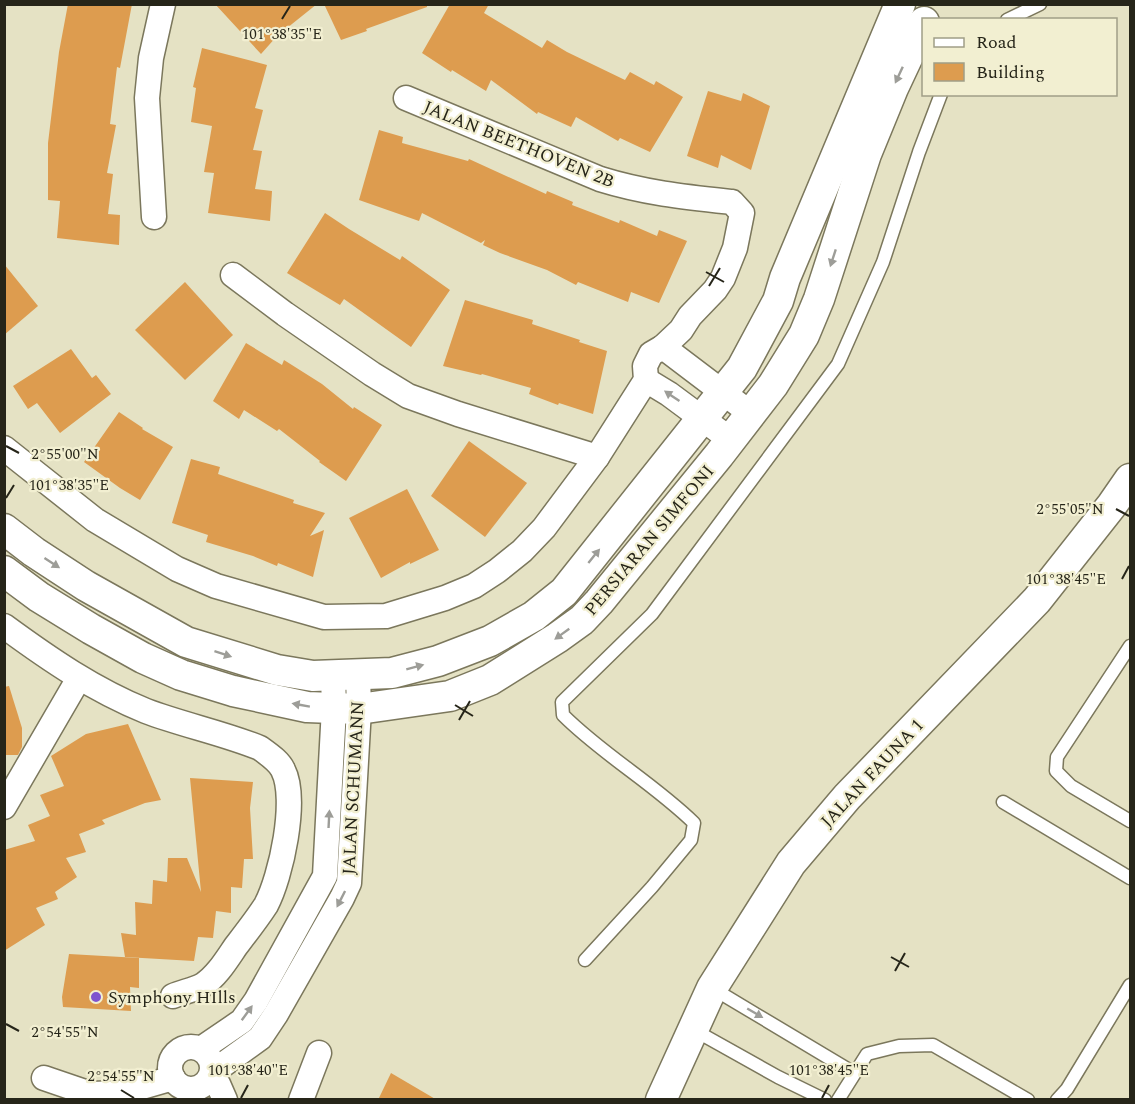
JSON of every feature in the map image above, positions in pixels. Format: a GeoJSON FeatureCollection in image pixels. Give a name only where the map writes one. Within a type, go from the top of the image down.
{"type":"FeatureCollection","features":[{"type":"Feature","properties":{"kind":"street"},"geometry":{"type":"LineString","coordinates":[[154,217],[147,98],[151,58],[163,4]]}},
{"type":"Feature","properties":{"kind":"street","name":"PERSIARAN SIMFONI"},"geometry":{"type":"LineString","coordinates":[[4,529],[86,586],[186,642],[277,670],[313,676],[392,674],[438,661],[490,641],[534,616],[564,592],[742,368],[778,301],[785,278],[900,4]]}},
{"type":"Feature","properties":{"kind":"street","name":"PERSIARAN SIMFONI"},"geometry":{"type":"LineString","coordinates":[[926,18],[934,4]]}},
{"type":"Feature","properties":{"kind":"street","name":"PERSIARAN SIMFONI"},"geometry":{"type":"LineString","coordinates":[[4,571],[39,597],[143,658],[181,675],[233,691],[307,707],[346,709],[450,696],[490,680],[582,620],[731,440],[772,385],[804,335],[822,290],[866,154],[893,87],[922,25]]}},
{"type":"Feature","properties":{"kind":"street","name":"JALAN BEETHOVEN 2B"},"geometry":{"type":"LineString","coordinates":[[406,98],[600,179],[658,194],[732,201],[742,213],[735,248],[723,278],[681,330],[663,347]]}},
{"type":"Feature","properties":{"kind":"street"},"geometry":{"type":"LineString","coordinates":[[233,275],[294,321],[408,396],[597,457]]}},
{"type":"Feature","properties":{"kind":"street"},"geometry":{"type":"LineString","coordinates":[[4,448],[95,520],[177,569],[216,586],[324,617],[386,616],[445,598],[474,586],[522,551],[544,528],[597,457],[646,380],[645,366],[651,354],[663,347],[750,413]]}},
{"type":"Feature","properties":{"kind":"street"},"geometry":{"type":"LineString","coordinates":[[646,380],[703,418],[731,440]]}},
{"type":"Feature","properties":{"kind":"street","name":"JALAN FAUNA 1"},"geometry":{"type":"LineString","coordinates":[[661,1100],[712,988],[791,862],[847,797],[1037,600],[1131,479]]}},
{"type":"Feature","properties":{"kind":"street"},"geometry":{"type":"LineString","coordinates":[[4,626],[79,678],[112,696],[148,712],[260,748],[283,770],[288,787],[288,820],[283,859],[276,884],[265,906],[216,973],[203,985],[173,996]]}},
{"type":"Feature","properties":{"kind":"street","name":"JALAN SCHUMANN"},"geometry":{"type":"LineString","coordinates":[[208,1065],[224,1064],[260,1038],[276,1014],[349,883],[345,675]]}},
{"type":"Feature","properties":{"kind":"street"},"geometry":{"type":"LineString","coordinates":[[4,807],[79,678]]}},
{"type":"Feature","properties":{"kind":"street","name":"JALAN SCHUMANN"},"geometry":{"type":"LineString","coordinates":[[182,1089],[170,1063],[178,1051],[192,1046],[208,1065]]}},
{"type":"Feature","properties":{"kind":"street"},"geometry":{"type":"LineString","coordinates":[[301,1100],[319,1053]]}},
{"type":"Feature","properties":{"kind":"street"},"geometry":{"type":"LineString","coordinates":[[208,1065],[225,1100]]}},
{"type":"Feature","properties":{"kind":"street","name":"JALAN SCHUMANN"},"geometry":{"type":"LineString","coordinates":[[44,1078],[90,1094],[200,1088],[208,1065]]}},
{"type":"Feature","properties":{"kind":"lane"},"geometry":{"type":"LineString","coordinates":[[1011,18],[1040,4]]}},
{"type":"Feature","properties":{"kind":"lane"},"geometry":{"type":"LineString","coordinates":[[585,960],[652,887],[691,840],[694,823],[670,800],[580,732],[563,715],[562,702],[652,614],[838,364],[884,262],[919,152],[940,96]]}},
{"type":"Feature","properties":{"kind":"lane"},"geometry":{"type":"LineString","coordinates":[[1131,646],[1057,757],[1056,771],[1071,786],[1131,821]]}},
{"type":"Feature","properties":{"kind":"lane"},"geometry":{"type":"LineString","coordinates":[[1003,802],[1131,878]]}},
{"type":"Feature","properties":{"kind":"lane"},"geometry":{"type":"LineString","coordinates":[[1057,1100],[1067,1089],[1131,985]]}},
{"type":"Feature","properties":{"kind":"lane"},"geometry":{"type":"LineString","coordinates":[[712,988],[854,1073]]}},
{"type":"Feature","properties":{"kind":"lane"},"geometry":{"type":"LineString","coordinates":[[693,1029],[778,1077],[825,1100]]}},
{"type":"Feature","properties":{"kind":"lane"},"geometry":{"type":"LineString","coordinates":[[838,1100],[867,1054],[899,1046],[933,1045],[1028,1100]]}},
{"type":"Feature","properties":{"kind":"building"},"geometry":{"type":"Polygon","coordinates":[[[68,4],[132,4],[120,68],[117,67],[110,124],[116,125],[107,173],[113,174],[108,214],[120,215],[119,245],[57,238],[60,201],[48,200],[48,143],[59,52],[68,4]]]}},
{"type":"Feature","properties":{"kind":"building"},"geometry":{"type":"Polygon","coordinates":[[[215,4],[317,4],[277,36],[261,54],[215,4]]]}},
{"type":"Feature","properties":{"kind":"building"},"geometry":{"type":"Polygon","coordinates":[[[324,4],[427,4],[427,7],[341,40],[324,4]]]}},
{"type":"Feature","properties":{"kind":"building"},"geometry":{"type":"Polygon","coordinates":[[[450,4],[489,4],[484,13],[542,48],[547,40],[625,80],[630,72],[654,85],[656,81],[683,97],[650,152],[620,138],[618,141],[576,117],[571,127],[538,112],[537,114],[491,80],[486,91],[422,53],[450,4]]]}},
{"type":"Feature","properties":{"kind":"building"},"geometry":{"type":"Polygon","coordinates":[[[202,48],[267,65],[255,108],[263,110],[253,150],[262,151],[255,189],[272,191],[270,221],[208,213],[214,173],[204,172],[212,126],[191,122],[196,88],[193,87],[202,48]]]}},
{"type":"Feature","properties":{"kind":"building"},"geometry":{"type":"Polygon","coordinates":[[[708,91],[741,101],[743,93],[770,106],[751,170],[721,155],[718,168],[687,156],[708,91]]]}},
{"type":"Feature","properties":{"kind":"building"},"geometry":{"type":"Polygon","coordinates":[[[379,130],[403,137],[402,143],[468,161],[469,159],[546,194],[547,191],[573,202],[572,205],[619,223],[620,220],[657,236],[659,230],[687,241],[659,303],[631,292],[628,302],[578,282],[576,285],[547,270],[500,253],[483,245],[485,240],[481,243],[422,213],[419,221],[359,200],[379,130]]]}},
{"type":"Feature","properties":{"kind":"building"},"geometry":{"type":"Polygon","coordinates":[[[325,213],[400,260],[402,256],[450,290],[411,347],[344,299],[340,305],[287,273],[325,213]]]}},
{"type":"Feature","properties":{"kind":"building"},"geometry":{"type":"Polygon","coordinates":[[[4,264],[38,306],[4,335],[4,264]]]}},
{"type":"Feature","properties":{"kind":"building"},"geometry":{"type":"Polygon","coordinates":[[[185,282],[233,335],[185,380],[135,330],[185,282]]]}},
{"type":"Feature","properties":{"kind":"building"},"geometry":{"type":"Polygon","coordinates":[[[465,300],[533,320],[532,324],[607,351],[593,414],[559,403],[558,405],[529,394],[531,388],[443,366],[465,300]]]}},
{"type":"Feature","properties":{"kind":"building"},"geometry":{"type":"Polygon","coordinates":[[[246,343],[282,365],[284,360],[322,384],[353,409],[354,407],[382,425],[346,481],[279,429],[277,431],[244,410],[239,419],[213,401],[246,343]]]}},
{"type":"Feature","properties":{"kind":"building"},"geometry":{"type":"Polygon","coordinates":[[[71,349],[92,378],[96,375],[111,394],[60,433],[37,403],[28,409],[13,386],[71,349]]]}},
{"type":"Feature","properties":{"kind":"building"},"geometry":{"type":"Polygon","coordinates":[[[119,412],[173,447],[140,500],[84,462],[119,412]]]}},
{"type":"Feature","properties":{"kind":"building"},"geometry":{"type":"Polygon","coordinates":[[[469,441],[527,483],[485,537],[431,496],[469,441]]]}},
{"type":"Feature","properties":{"kind":"building"},"geometry":{"type":"Polygon","coordinates":[[[191,459],[220,467],[218,474],[325,513],[310,536],[324,530],[313,577],[278,563],[277,566],[206,542],[208,535],[172,523],[191,459]]]}},
{"type":"Feature","properties":{"kind":"building"},"geometry":{"type":"Polygon","coordinates":[[[407,489],[439,550],[410,564],[410,562],[381,578],[349,518],[407,489]]]}},
{"type":"Feature","properties":{"kind":"building"},"geometry":{"type":"Polygon","coordinates":[[[9,686],[22,728],[22,747],[18,755],[4,755],[4,687],[9,686]]]}},
{"type":"Feature","properties":{"kind":"building"},"geometry":{"type":"Polygon","coordinates":[[[128,724],[161,800],[145,803],[102,820],[105,824],[79,834],[86,852],[66,858],[77,877],[55,892],[58,899],[36,908],[45,925],[4,951],[4,850],[35,841],[28,825],[50,816],[40,795],[64,786],[51,756],[86,734],[128,724]]]}},
{"type":"Feature","properties":{"kind":"building"},"geometry":{"type":"Polygon","coordinates":[[[190,778],[253,782],[250,808],[253,859],[244,859],[242,888],[231,887],[231,913],[216,911],[213,938],[198,937],[194,961],[125,957],[121,933],[136,935],[135,902],[152,904],[153,880],[167,882],[168,858],[187,858],[201,892],[190,778]]]}},
{"type":"Feature","properties":{"kind":"building"},"geometry":{"type":"Polygon","coordinates":[[[69,954],[139,958],[139,988],[130,987],[131,1011],[63,1007],[62,997],[69,954]]]}},
{"type":"Feature","properties":{"kind":"building"},"geometry":{"type":"Polygon","coordinates":[[[391,1073],[437,1100],[378,1100],[391,1073]]]}},
{"type":"Feature","properties":{"kind":"place","name":"Symphony HIlls"},"geometry":{"type":"Point","coordinates":[96,997]}}]}
